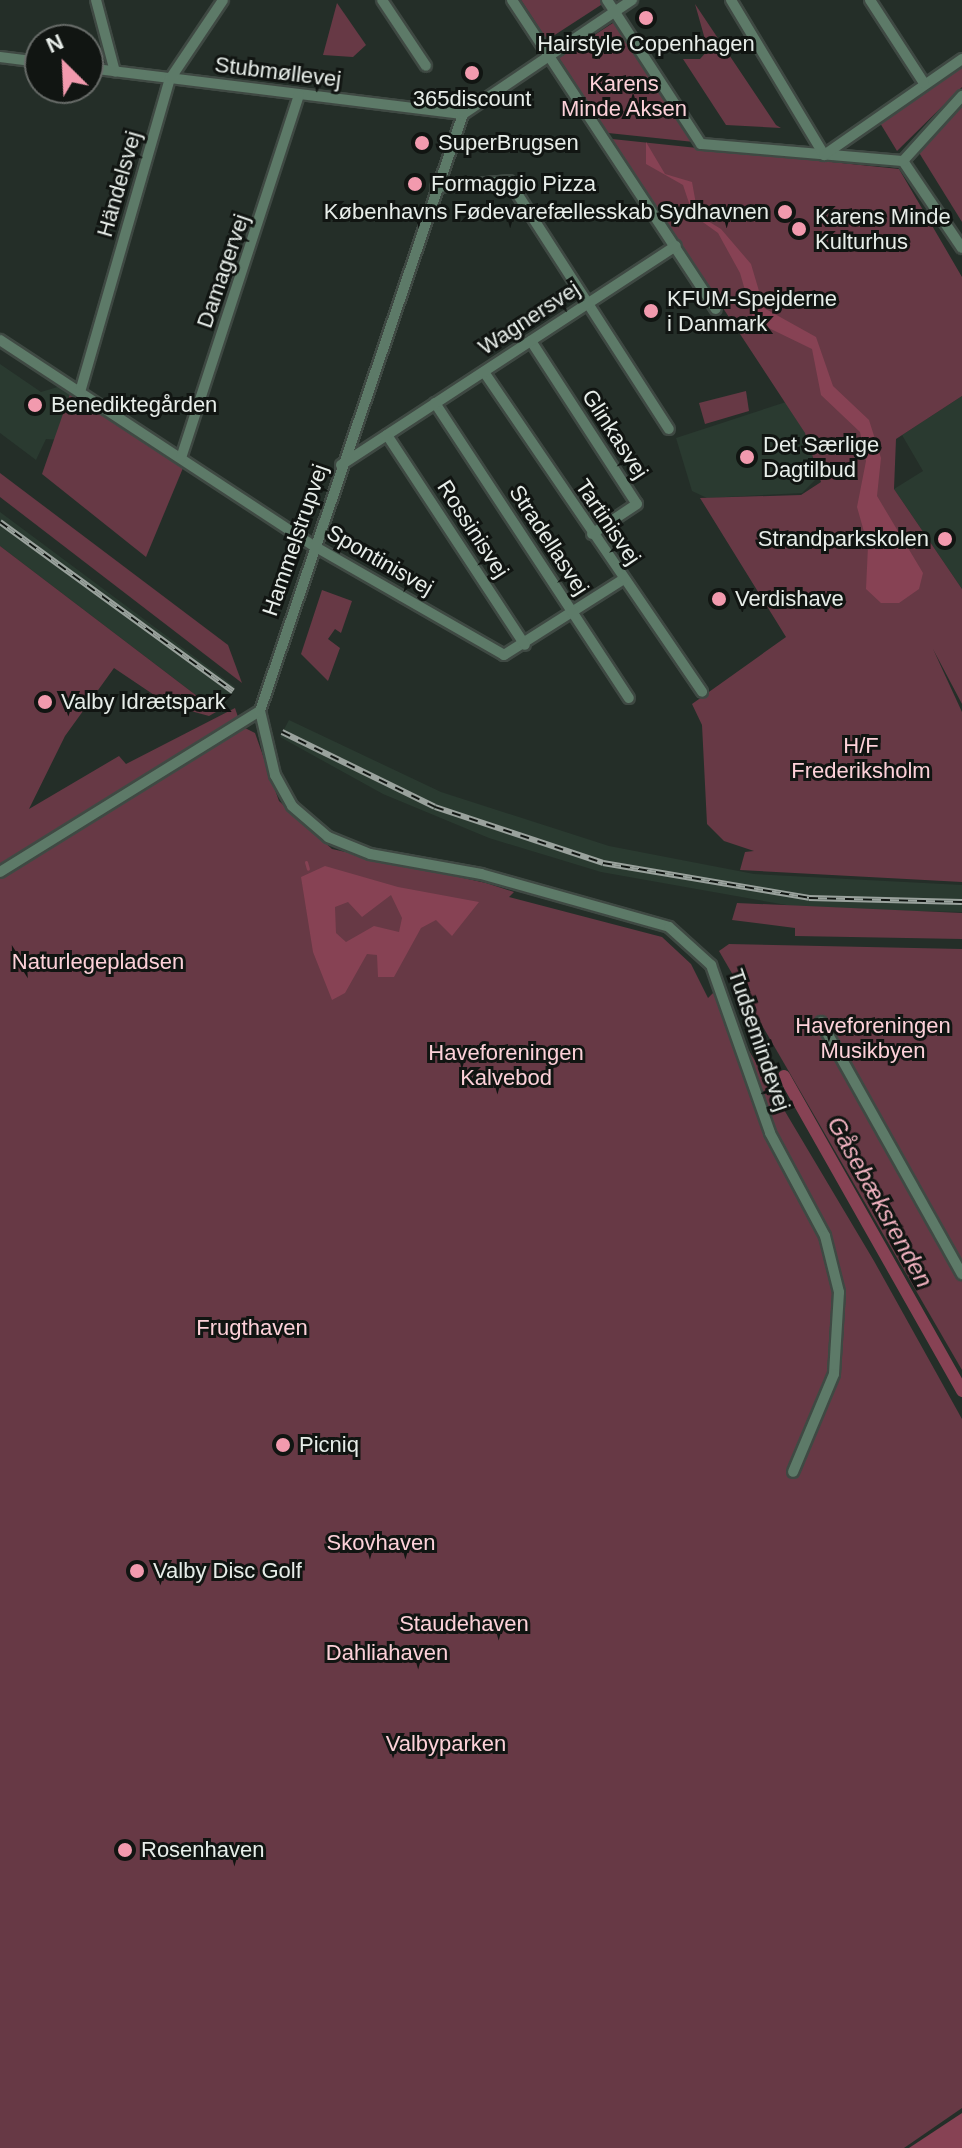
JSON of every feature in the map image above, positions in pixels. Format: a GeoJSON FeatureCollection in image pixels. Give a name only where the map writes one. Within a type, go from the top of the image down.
{"type":"FeatureCollection","features":[{"type":"Feature","properties":{"kind":"street"},"geometry":{"type":"LineString","coordinates":[[96,0],[115,72]]}},
{"type":"Feature","properties":{"kind":"street","name":"Händelsvej"},"geometry":{"type":"LineString","coordinates":[[80,392],[170,79],[223,0]]}},
{"type":"Feature","properties":{"kind":"street"},"geometry":{"type":"LineString","coordinates":[[382,0],[426,66]]}},
{"type":"Feature","properties":{"kind":"street"},"geometry":{"type":"LineString","coordinates":[[607,0],[701,144],[903,161]]}},
{"type":"Feature","properties":{"kind":"street","name":"Hammelstrupvej"},"geometry":{"type":"LineString","coordinates":[[260,711],[341,465],[463,114],[479,100],[632,0]]}},
{"type":"Feature","properties":{"kind":"street"},"geometry":{"type":"LineString","coordinates":[[731,0],[824,155]]}},
{"type":"Feature","properties":{"kind":"street"},"geometry":{"type":"LineString","coordinates":[[870,0],[924,83]]}},
{"type":"Feature","properties":{"kind":"street"},"geometry":{"type":"LineString","coordinates":[[514,3],[716,309]]}},
{"type":"Feature","properties":{"kind":"street"},"geometry":{"type":"LineString","coordinates":[[0,57],[24,60]]}},
{"type":"Feature","properties":{"kind":"street"},"geometry":{"type":"LineString","coordinates":[[824,155],[962,59]]}},
{"type":"Feature","properties":{"kind":"street","name":"Stubmøllevej"},"geometry":{"type":"LineString","coordinates":[[104,70],[463,114]]}},
{"type":"Feature","properties":{"kind":"street","name":"Damagervej"},"geometry":{"type":"LineString","coordinates":[[181,458],[299,95]]}},
{"type":"Feature","properties":{"kind":"street"},"geometry":{"type":"LineString","coordinates":[[903,161],[962,96]]}},
{"type":"Feature","properties":{"kind":"street"},"geometry":{"type":"LineString","coordinates":[[903,161],[962,248]]}},
{"type":"Feature","properties":{"kind":"street"},"geometry":{"type":"LineString","coordinates":[[436,187],[509,181],[669,429]]}},
{"type":"Feature","properties":{"kind":"street","name":"Wagnersvej"},"geometry":{"type":"LineString","coordinates":[[341,465],[676,246]]}},
{"type":"Feature","properties":{"kind":"street","name":"Spontinisvej"},"geometry":{"type":"LineString","coordinates":[[0,340],[314,546],[504,655],[525,645]]}},
{"type":"Feature","properties":{"kind":"street","name":"Glinkasvej"},"geometry":{"type":"LineString","coordinates":[[531,341],[637,504],[592,534]]}},
{"type":"Feature","properties":{"kind":"street","name":"Tartinisvej"},"geometry":{"type":"LineString","coordinates":[[484,372],[622,580],[702,692]]}},
{"type":"Feature","properties":{"kind":"street","name":"Stradellasvej"},"geometry":{"type":"LineString","coordinates":[[435,403],[629,698]]}},
{"type":"Feature","properties":{"kind":"street","name":"Rossinisvej"},"geometry":{"type":"LineString","coordinates":[[387,435],[525,645]]}},
{"type":"Feature","properties":{"kind":"street"},"geometry":{"type":"LineString","coordinates":[[525,645],[622,580]]}},
{"type":"Feature","properties":{"kind":"street"},"geometry":{"type":"LineString","coordinates":[[0,872],[260,711]]}},
{"type":"Feature","properties":{"kind":"street","name":"Tudsemindevej"},"geometry":{"type":"LineString","coordinates":[[260,711],[275,775],[292,806],[328,837],[370,854],[481,874],[669,927],[711,965],[770,1133],[825,1236],[839,1292],[834,1374],[793,1472]]}},
{"type":"Feature","properties":{"kind":"street"},"geometry":{"type":"LineString","coordinates":[[821,1022],[962,1274]]}},
{"type":"Feature","properties":{"kind":"shaded area"},"geometry":{"type":"Polygon","coordinates":[[[646,142],[665,174],[692,182],[698,215],[721,229],[751,264],[764,308],[816,337],[833,386],[869,420],[881,458],[877,496],[923,573],[919,589],[899,603],[881,603],[866,589],[868,546],[857,507],[866,461],[860,432],[821,395],[812,349],[754,321],[740,273],[718,233],[693,215],[683,185],[646,164],[646,142]]]}},
{"type":"Feature","properties":{"kind":"shaded area","name":"Benediktegården"},"geometry":{"type":"Polygon","coordinates":[[[0,364],[41,392],[61,386],[75,393],[60,440],[46,439],[36,460],[0,433],[0,364]]]}},
{"type":"Feature","properties":{"kind":"shaded area","name":"Strandparkskolen"},"geometry":{"type":"Polygon","coordinates":[[[962,396],[962,589],[894,489],[923,471],[902,435],[962,396]]]}},
{"type":"Feature","properties":{"kind":"shaded area","name":"Det Særlige Dagtilbud"},"geometry":{"type":"Polygon","coordinates":[[[786,402],[807,436],[818,477],[802,493],[707,498],[692,491],[676,438],[786,402]]]}},
{"type":"Feature","properties":{"kind":"shaded area"},"geometry":{"type":"Polygon","coordinates":[[[0,512],[235,687],[223,708],[197,696],[0,546],[0,512]]]}},
{"type":"Feature","properties":{"kind":"shaded area"},"geometry":{"type":"Polygon","coordinates":[[[289,720],[441,792],[609,846],[754,874],[962,885],[962,912],[809,909],[601,872],[489,838],[383,794],[280,737],[289,720]]]}},
{"type":"Feature","properties":{"kind":"shaded area"},"geometry":{"type":"Polygon","coordinates":[[[325,866],[398,887],[479,902],[452,936],[436,920],[421,928],[394,977],[378,977],[377,955],[367,954],[345,993],[332,1000],[313,952],[301,877],[325,866]],[[391,895],[362,917],[348,902],[335,907],[336,933],[346,942],[374,926],[399,932],[402,918],[391,895]]]}},
{"type":"Feature","properties":{"kind":"shaded area"},"geometry":{"type":"Polygon","coordinates":[[[962,2113],[962,2148],[909,2148],[962,2113]]]}},
{"type":"Feature","properties":{"kind":"green space","name":"Karens Minde Aksen"},"geometry":{"type":"Polygon","coordinates":[[[521,0],[602,0],[604,3],[547,40],[521,0]]]}},
{"type":"Feature","properties":{"kind":"green space"},"geometry":{"type":"Polygon","coordinates":[[[337,3],[366,45],[353,57],[323,55],[337,3]]]}},
{"type":"Feature","properties":{"kind":"green space"},"geometry":{"type":"Polygon","coordinates":[[[695,4],[781,128],[726,125],[683,59],[700,59],[708,50],[695,4]]]}},
{"type":"Feature","properties":{"kind":"green space","name":"Karens Minde Aksen"},"geometry":{"type":"Polygon","coordinates":[[[616,21],[694,142],[608,133],[559,58],[616,21]]]}},
{"type":"Feature","properties":{"kind":"green space"},"geometry":{"type":"Polygon","coordinates":[[[962,63],[962,87],[897,151],[877,118],[962,63]]]}},
{"type":"Feature","properties":{"kind":"green space"},"geometry":{"type":"Polygon","coordinates":[[[962,102],[962,222],[918,151],[962,102]]]}},
{"type":"Feature","properties":{"kind":"green space","name":"Karens Minde Aksen"},"geometry":{"type":"Polygon","coordinates":[[[612,139],[899,169],[962,277],[962,396],[896,439],[894,489],[962,589],[962,704],[933,649],[962,712],[962,882],[740,870],[745,852],[754,851],[724,841],[707,824],[702,725],[692,704],[786,637],[700,498],[801,495],[821,482],[805,433],[612,139]]]}},
{"type":"Feature","properties":{"kind":"green space"},"geometry":{"type":"Polygon","coordinates":[[[71,391],[183,468],[146,557],[42,474],[71,391]]]}},
{"type":"Feature","properties":{"kind":"green space"},"geometry":{"type":"Polygon","coordinates":[[[746,391],[749,411],[705,424],[699,403],[746,391]]]}},
{"type":"Feature","properties":{"kind":"green space"},"geometry":{"type":"Polygon","coordinates":[[[0,473],[228,645],[242,683],[0,497],[0,473]]]}},
{"type":"Feature","properties":{"kind":"green space","name":"Valbyparken"},"geometry":{"type":"Polygon","coordinates":[[[0,546],[197,696],[223,708],[209,716],[169,705],[114,668],[65,736],[29,809],[119,756],[126,764],[235,708],[241,726],[255,733],[279,801],[332,849],[486,883],[514,892],[509,897],[662,937],[691,964],[708,998],[714,992],[874,1261],[962,1419],[962,2108],[904,2148],[0,2148],[0,546]]]}},
{"type":"Feature","properties":{"kind":"green space"},"geometry":{"type":"Polygon","coordinates":[[[322,590],[352,601],[341,633],[335,629],[328,639],[340,648],[328,681],[301,654],[322,590]]]}},
{"type":"Feature","properties":{"kind":"green space"},"geometry":{"type":"Polygon","coordinates":[[[737,903],[962,913],[962,939],[795,936],[795,928],[732,920],[737,903]]]}},
{"type":"Feature","properties":{"kind":"green space","name":"Haveforeningen Musikbyen"},"geometry":{"type":"Polygon","coordinates":[[[729,944],[962,949],[962,1370],[719,951],[729,944]]]}},
{"type":"Feature","properties":{"kind":"waterway"},"geometry":{"type":"LineString","coordinates":[[306,862],[308,869]]}},
{"type":"Feature","properties":{"kind":"waterway","name":"Gåsebæksrenden"},"geometry":{"type":"LineString","coordinates":[[784,1076],[962,1391]]}},
{"type":"Feature","properties":{"kind":"railway"},"geometry":{"type":"LineString","coordinates":[[0,522],[233,691]]}},
{"type":"Feature","properties":{"kind":"railway"},"geometry":{"type":"LineString","coordinates":[[282,732],[435,807],[603,863],[809,898],[962,902]]}},
{"type":"Feature","properties":{"kind":"place","name":"Hairstyle Copenhagen"},"geometry":{"type":"Point","coordinates":[646,18]}},
{"type":"Feature","properties":{"kind":"place","name":"365discount"},"geometry":{"type":"Point","coordinates":[472,73]}},
{"type":"Feature","properties":{"kind":"place","name":"SuperBrugsen"},"geometry":{"type":"Point","coordinates":[422,143]}},
{"type":"Feature","properties":{"kind":"place","name":"Formaggio Pizza"},"geometry":{"type":"Point","coordinates":[415,184]}},
{"type":"Feature","properties":{"kind":"place","name":"Københavns Fødevarefællesskab Sydhavnen"},"geometry":{"type":"Point","coordinates":[785,212]}},
{"type":"Feature","properties":{"kind":"place","name":"Karens Minde Kulturhus"},"geometry":{"type":"Point","coordinates":[799,229]}},
{"type":"Feature","properties":{"kind":"place","name":"KFUM-Spejderne i Danmark"},"geometry":{"type":"Point","coordinates":[651,311]}},
{"type":"Feature","properties":{"kind":"place","name":"Benediktegården"},"geometry":{"type":"Point","coordinates":[35,405]}},
{"type":"Feature","properties":{"kind":"place","name":"Det Særlige Dagtilbud"},"geometry":{"type":"Point","coordinates":[747,457]}},
{"type":"Feature","properties":{"kind":"place","name":"Strandparkskolen"},"geometry":{"type":"Point","coordinates":[945,539]}},
{"type":"Feature","properties":{"kind":"place","name":"Verdishave"},"geometry":{"type":"Point","coordinates":[719,599]}},
{"type":"Feature","properties":{"kind":"place","name":"Valby Idrætspark"},"geometry":{"type":"Point","coordinates":[45,702]}},
{"type":"Feature","properties":{"kind":"place","name":"Picniq"},"geometry":{"type":"Point","coordinates":[283,1445]}},
{"type":"Feature","properties":{"kind":"place","name":"Valby Disc Golf"},"geometry":{"type":"Point","coordinates":[137,1571]}},
{"type":"Feature","properties":{"kind":"place","name":"Rosenhaven"},"geometry":{"type":"Point","coordinates":[125,1850]}},
{"type":"Feature","properties":{"kind":"park label","name":"H/F Frederiksholm"},"geometry":{"type":"Point","coordinates":[861,758]}},
{"type":"Feature","properties":{"kind":"park label","name":"Naturlegepladsen"},"geometry":{"type":"Point","coordinates":[98,962]}},
{"type":"Feature","properties":{"kind":"park label","name":"Haveforeningen Kalvebod"},"geometry":{"type":"Point","coordinates":[506,1064]}},
{"type":"Feature","properties":{"kind":"park label","name":"Frugthaven"},"geometry":{"type":"Point","coordinates":[252,1328]}},
{"type":"Feature","properties":{"kind":"park label","name":"Skovhaven"},"geometry":{"type":"Point","coordinates":[381,1543]}},
{"type":"Feature","properties":{"kind":"park label","name":"Staudehaven"},"geometry":{"type":"Point","coordinates":[464,1624]}},
{"type":"Feature","properties":{"kind":"park label","name":"Dahliahaven"},"geometry":{"type":"Point","coordinates":[387,1653]}}]}
